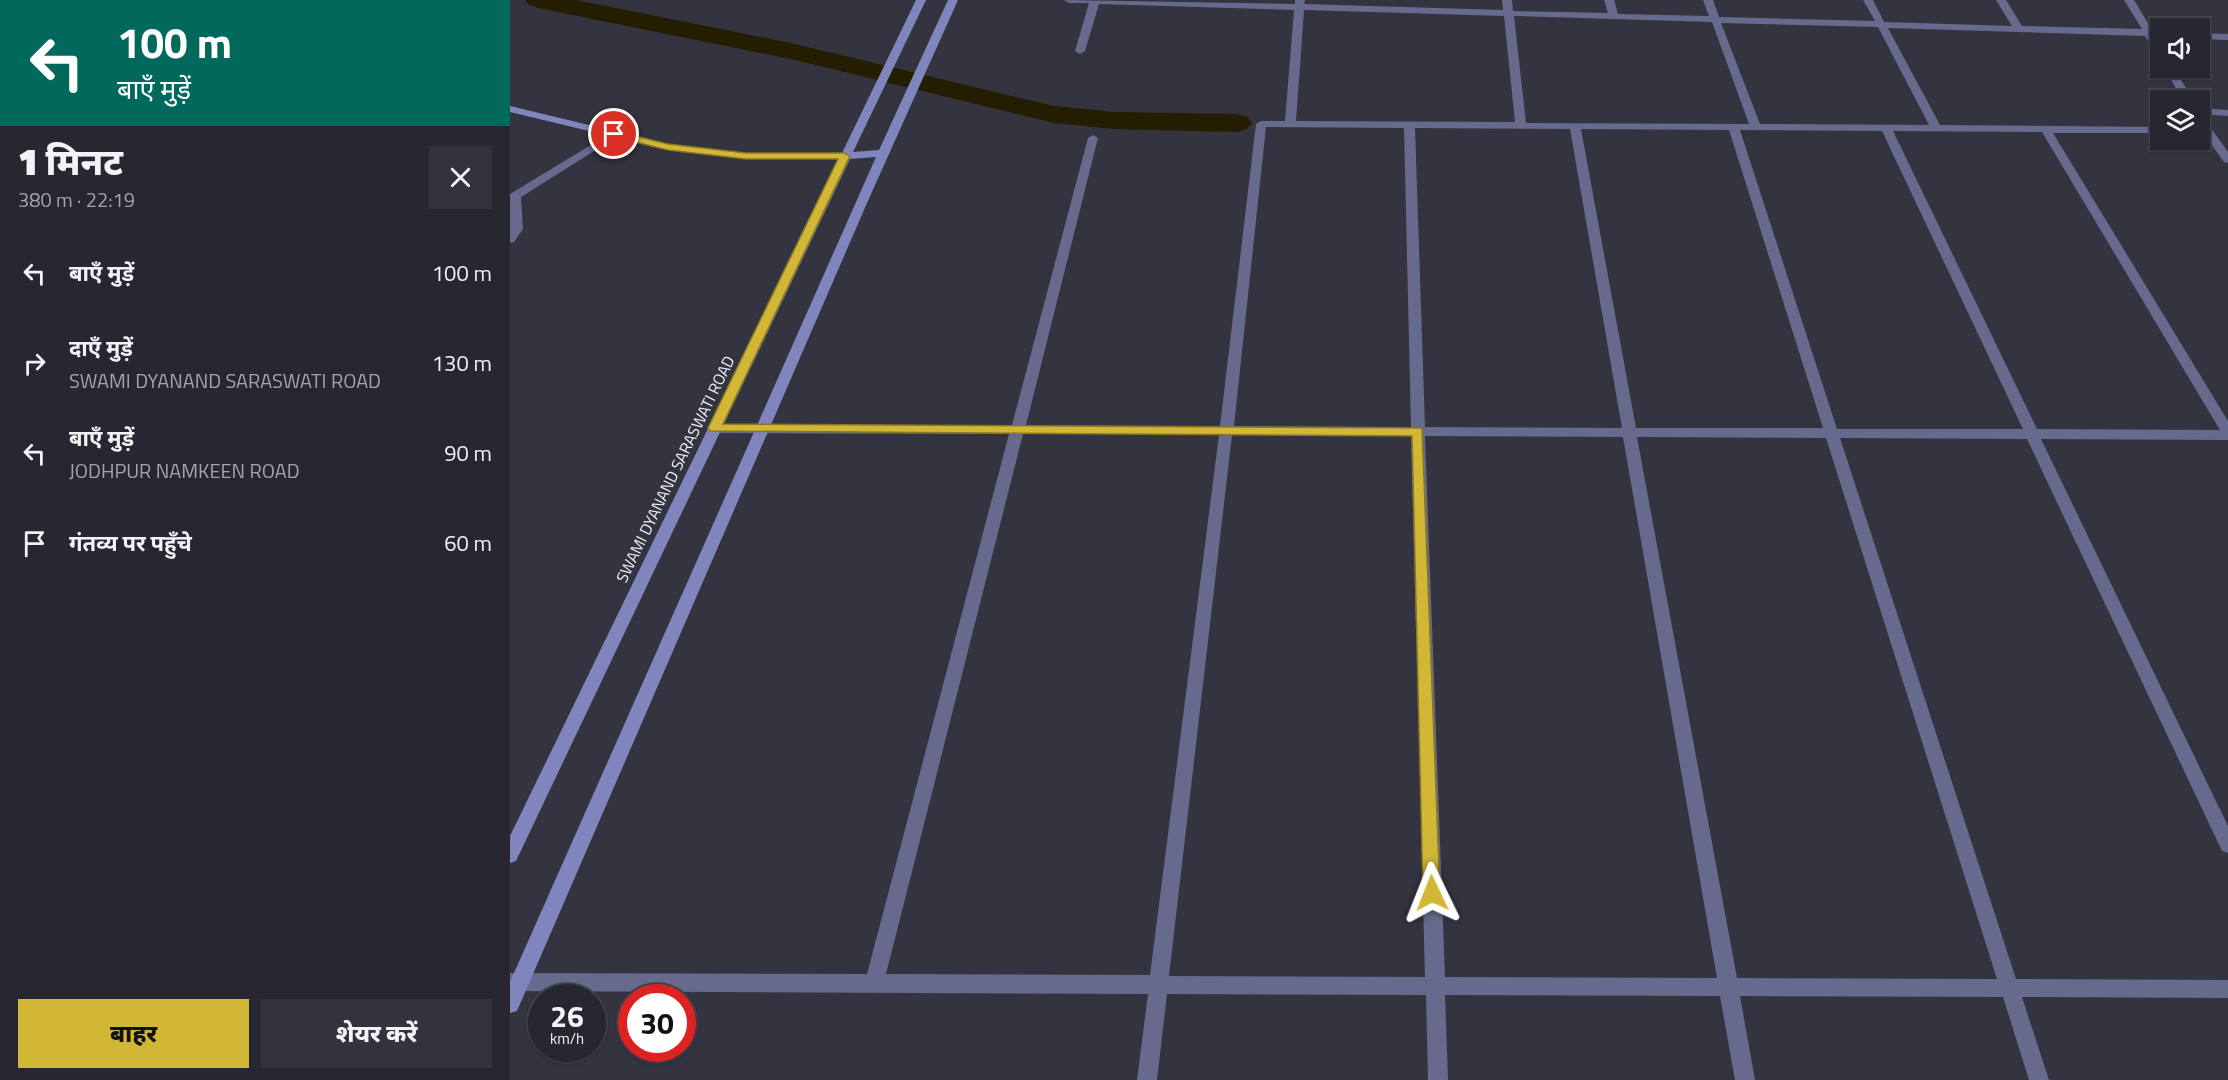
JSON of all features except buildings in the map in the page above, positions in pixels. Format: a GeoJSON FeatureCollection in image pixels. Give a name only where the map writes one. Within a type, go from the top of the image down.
{"type":"FeatureCollection","features":[{"type":"Feature","properties":{"kind":"street","name":"SWAMI DYANAND SARASWATI ROAD"},"geometry":{"type":"LineString","coordinates":[[510,855],[844,156],[921,0]]}},
{"type":"Feature","properties":{"kind":"street"},"geometry":{"type":"LineString","coordinates":[[510,1004],[515,982],[952,0]]}},
{"type":"Feature","properties":{"kind":"street"},"geometry":{"type":"LineString","coordinates":[[1070,0],[1402,5],[1509,13],[1716,21],[2148,32]]}},
{"type":"Feature","properties":{"kind":"street"},"geometry":{"type":"LineString","coordinates":[[1080,51],[1095,0]]}},
{"type":"Feature","properties":{"kind":"street"},"geometry":{"type":"LineString","coordinates":[[1507,0],[1521,126]]}},
{"type":"Feature","properties":{"kind":"street"},"geometry":{"type":"LineString","coordinates":[[1609,0],[1614,17]]}},
{"type":"Feature","properties":{"kind":"street"},"geometry":{"type":"LineString","coordinates":[[1708,0],[1756,127]]}},
{"type":"Feature","properties":{"kind":"street"},"geometry":{"type":"LineString","coordinates":[[1868,0],[1936,128]]}},
{"type":"Feature","properties":{"kind":"street"},"geometry":{"type":"LineString","coordinates":[[2001,0],[2020,30]]}},
{"type":"Feature","properties":{"kind":"street"},"geometry":{"type":"LineString","coordinates":[[2129,0],[2150,35]]}},
{"type":"Feature","properties":{"kind":"street"},"geometry":{"type":"LineString","coordinates":[[1290,124],[1300,3]]}},
{"type":"Feature","properties":{"kind":"street"},"geometry":{"type":"LineString","coordinates":[[2210,37],[2228,38]]}},
{"type":"Feature","properties":{"kind":"street"},"geometry":{"type":"LineString","coordinates":[[510,109],[668,147],[746,156],[844,156],[884,153]]}},
{"type":"Feature","properties":{"kind":"street"},"geometry":{"type":"LineString","coordinates":[[2210,112],[2228,113]]}},
{"type":"Feature","properties":{"kind":"street"},"geometry":{"type":"LineString","coordinates":[[1147,1080],[1261,124],[2150,130]]}},
{"type":"Feature","properties":{"kind":"street"},"geometry":{"type":"LineString","coordinates":[[1409,125],[1438,1080]]}},
{"type":"Feature","properties":{"kind":"street"},"geometry":{"type":"LineString","coordinates":[[1575,126],[1745,1080]]}},
{"type":"Feature","properties":{"kind":"street"},"geometry":{"type":"LineString","coordinates":[[1733,127],[2039,1080]]}},
{"type":"Feature","properties":{"kind":"street"},"geometry":{"type":"LineString","coordinates":[[1886,128],[2228,845]]}},
{"type":"Feature","properties":{"kind":"street"},"geometry":{"type":"LineString","coordinates":[[2045,129],[2228,434]]}},
{"type":"Feature","properties":{"kind":"street"},"geometry":{"type":"LineString","coordinates":[[510,239],[518,229],[512,197],[614,134]]}},
{"type":"Feature","properties":{"kind":"street"},"geometry":{"type":"LineString","coordinates":[[874,983],[1093,138]]}},
{"type":"Feature","properties":{"kind":"street"},"geometry":{"type":"LineString","coordinates":[[2210,139],[2228,160]]}},
{"type":"Feature","properties":{"kind":"street"},"geometry":{"type":"LineString","coordinates":[[714,428],[2228,434]]}},
{"type":"Feature","properties":{"kind":"street"},"geometry":{"type":"LineString","coordinates":[[515,982],[2228,989]]}},
{"type":"Feature","properties":{"kind":"waterway"},"geometry":{"type":"LineString","coordinates":[[538,0],[795,52],[1024,109],[1114,121],[1237,123]]}},
{"type":"Feature","properties":{"kind":"route"},"geometry":{"type":"LineString","coordinates":[[614,134],[668,147],[746,156],[844,156],[714,428],[1418,431],[1432,893]]}}]}
